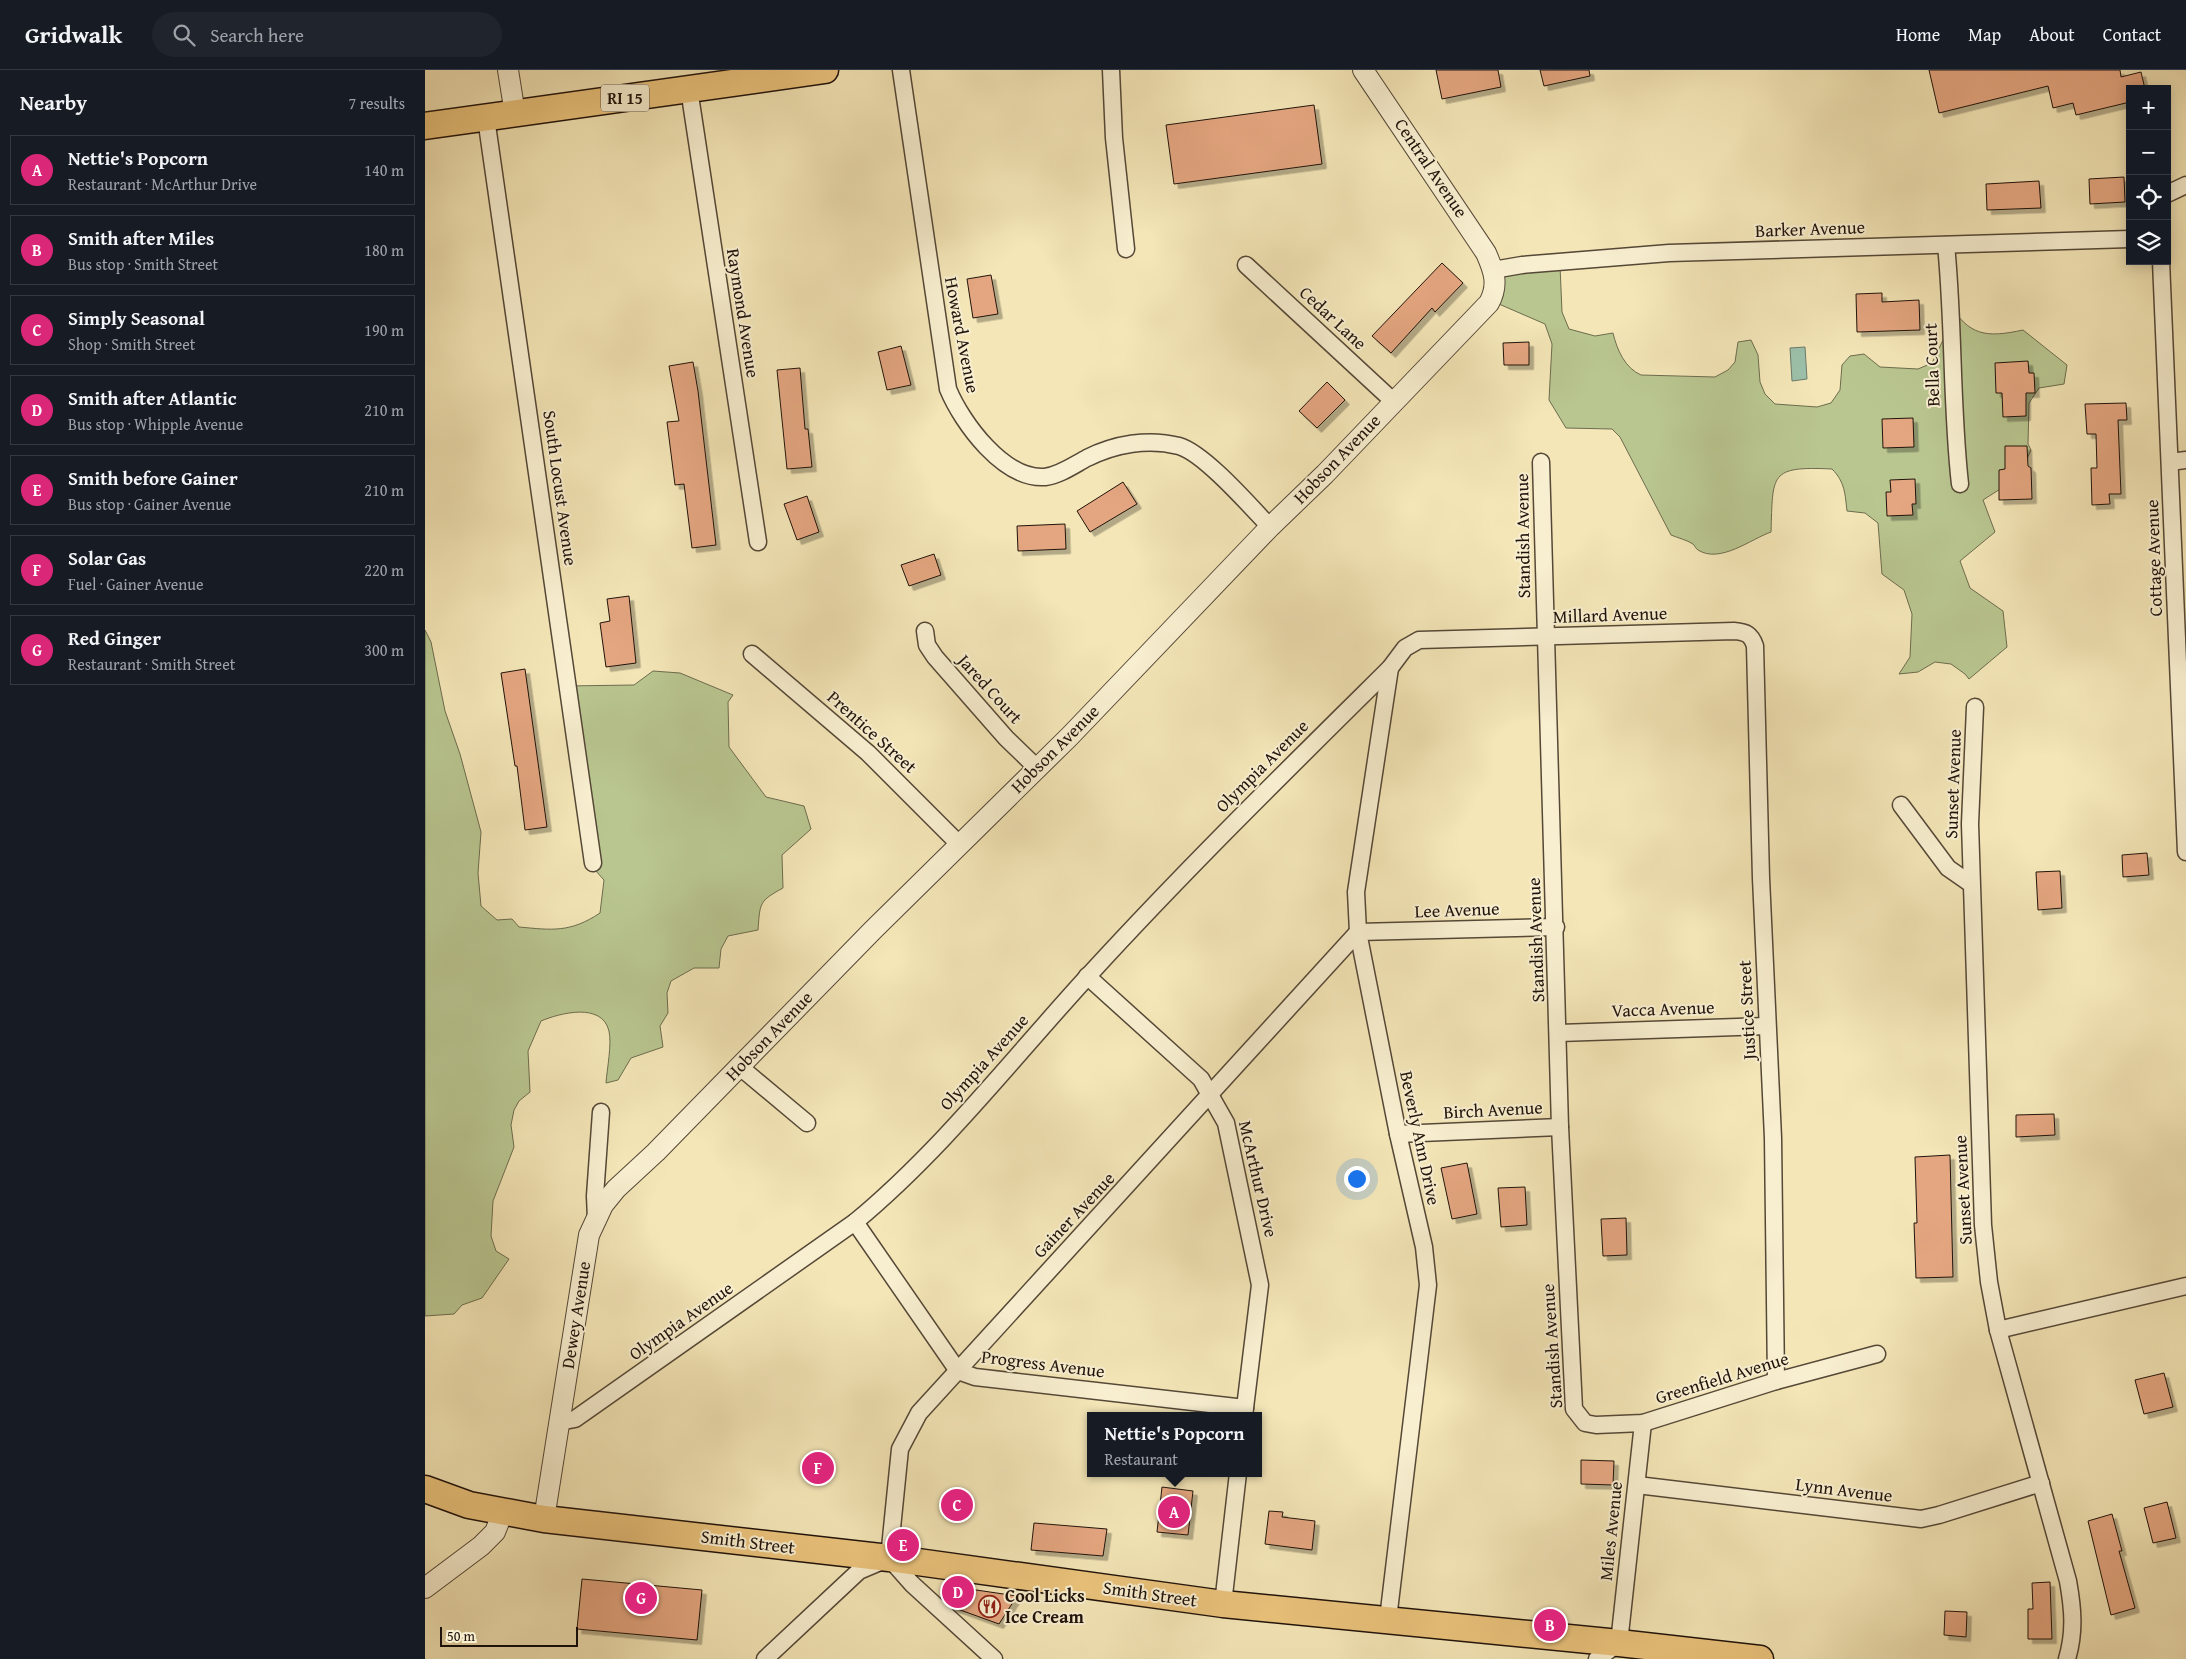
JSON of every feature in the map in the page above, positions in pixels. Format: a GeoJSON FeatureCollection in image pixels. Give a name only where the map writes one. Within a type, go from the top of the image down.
{"type":"FeatureCollection","features":[{"type":"Feature","properties":{"kind":"main road","name":"RI 15"},"geometry":{"type":"LineString","coordinates":[[425,126],[689,89],[714,78],[825,70]]}},
{"type":"Feature","properties":{"kind":"main road","name":"Smith Street"},"geometry":{"type":"LineString","coordinates":[[425,1489],[469,1505],[544,1519],[889,1558],[1223,1604],[1619,1643],[1674,1654],[1760,1659]]}},
{"type":"Feature","properties":{"kind":"street"},"geometry":{"type":"LineString","coordinates":[[508,70],[515,114]]}},
{"type":"Feature","properties":{"kind":"street","name":"Howard Avenue"},"geometry":{"type":"LineString","coordinates":[[901,70],[948,389],[956,408],[979,439],[992,452],[1021,472],[1045,477],[1057,474],[1099,452],[1123,444],[1148,443],[1181,446],[1198,457],[1223,479],[1270,527]]}},
{"type":"Feature","properties":{"kind":"street"},"geometry":{"type":"LineString","coordinates":[[1111,70],[1114,138],[1126,249]]}},
{"type":"Feature","properties":{"kind":"street","name":"Central Avenue"},"geometry":{"type":"LineString","coordinates":[[1363,70],[1473,231],[1493,270]]}},
{"type":"Feature","properties":{"kind":"street","name":"Raymond Avenue"},"geometry":{"type":"LineString","coordinates":[[689,89],[758,542]]}},
{"type":"Feature","properties":{"kind":"street","name":"South Locust Avenue"},"geometry":{"type":"LineString","coordinates":[[486,118],[593,863]]}},
{"type":"Feature","properties":{"kind":"street"},"geometry":{"type":"LineString","coordinates":[[2171,192],[2186,185]]}},
{"type":"Feature","properties":{"kind":"street","name":"Barker Avenue"},"geometry":{"type":"LineString","coordinates":[[1493,270],[1522,265],[1669,253],[2126,239]]}},
{"type":"Feature","properties":{"kind":"street","name":"Bella Court"},"geometry":{"type":"LineString","coordinates":[[1946,245],[1950,278],[1955,435],[1960,484]]}},
{"type":"Feature","properties":{"kind":"street","name":"Cedar Lane"},"geometry":{"type":"LineString","coordinates":[[1246,265],[1393,401]]}},
{"type":"Feature","properties":{"kind":"street","name":"Cottage Avenue"},"geometry":{"type":"LineString","coordinates":[[2161,265],[2186,852]]}},
{"type":"Feature","properties":{"kind":"street","name":"Hobson Avenue"},"geometry":{"type":"LineString","coordinates":[[596,1219],[603,1205],[616,1189],[656,1152],[873,930],[1037,768],[1270,527],[1325,474],[1489,303],[1495,292],[1493,270]]}},
{"type":"Feature","properties":{"kind":"street"},"geometry":{"type":"LineString","coordinates":[[2169,462],[2186,460]]}},
{"type":"Feature","properties":{"kind":"street","name":"Standish Avenue"},"geometry":{"type":"LineString","coordinates":[[1541,462],[1545,637],[1556,927],[1560,1127],[1573,1396],[1574,1409],[1579,1416]]}},
{"type":"Feature","properties":{"kind":"street","name":"Jared Court"},"geometry":{"type":"LineString","coordinates":[[925,631],[927,645],[935,657],[1007,738],[1037,768]]}},
{"type":"Feature","properties":{"kind":"street","name":"Millard Avenue"},"geometry":{"type":"LineString","coordinates":[[1390,668],[1405,648],[1419,640],[1734,631],[1746,632],[1752,638]]}},
{"type":"Feature","properties":{"kind":"street","name":"Justice Street"},"geometry":{"type":"LineString","coordinates":[[1752,638],[1755,646],[1761,878],[1773,1138],[1776,1381]]}},
{"type":"Feature","properties":{"kind":"street","name":"Prentice Street"},"geometry":{"type":"LineString","coordinates":[[752,654],[868,753],[960,845]]}},
{"type":"Feature","properties":{"kind":"street","name":"Beverly Ann Drive"},"geometry":{"type":"LineString","coordinates":[[1389,1620],[1428,1285],[1424,1247],[1398,1134],[1358,932],[1356,892],[1390,668]]}},
{"type":"Feature","properties":{"kind":"street","name":"Olympia Avenue"},"geometry":{"type":"LineString","coordinates":[[559,1422],[575,1419],[855,1222],[887,1196],[936,1147],[1087,976],[1180,876],[1390,668]]}},
{"type":"Feature","properties":{"kind":"street","name":"Sunset Avenue"},"geometry":{"type":"LineString","coordinates":[[1975,707],[1970,824],[1983,1225],[1989,1282],[1998,1330],[2041,1483],[2072,1604],[2073,1638],[2067,1659]]}},
{"type":"Feature","properties":{"kind":"street"},"geometry":{"type":"LineString","coordinates":[[1901,805],[1948,868],[1971,884]]}},
{"type":"Feature","properties":{"kind":"street","name":"Lee Avenue"},"geometry":{"type":"LineString","coordinates":[[1358,932],[1556,927]]}},
{"type":"Feature","properties":{"kind":"street","name":"Gainer Avenue"},"geometry":{"type":"LineString","coordinates":[[889,1558],[900,1449],[919,1412],[1211,1095],[1358,932]]}},
{"type":"Feature","properties":{"kind":"street","name":"McArthur Drive"},"geometry":{"type":"LineString","coordinates":[[1087,976],[1201,1079],[1226,1123],[1260,1285],[1245,1412]]}},
{"type":"Feature","properties":{"kind":"street","name":"Vacca Avenue"},"geometry":{"type":"LineString","coordinates":[[1559,1032],[1767,1026]]}},
{"type":"Feature","properties":{"kind":"street"},"geometry":{"type":"LineString","coordinates":[[740,1067],[807,1123]]}},
{"type":"Feature","properties":{"kind":"street","name":"Dewey Avenue"},"geometry":{"type":"LineString","coordinates":[[544,1519],[589,1235],[596,1219],[595,1196],[601,1112]]}},
{"type":"Feature","properties":{"kind":"street","name":"Birch Avenue"},"geometry":{"type":"LineString","coordinates":[[1398,1134],[1560,1127]]}},
{"type":"Feature","properties":{"kind":"street","name":"Progress Avenue"},"geometry":{"type":"LineString","coordinates":[[855,1222],[958,1371],[975,1378],[1245,1412]]}},
{"type":"Feature","properties":{"kind":"street"},"geometry":{"type":"LineString","coordinates":[[1998,1330],[2186,1286]]}},
{"type":"Feature","properties":{"kind":"street","name":"Greenfield Avenue"},"geometry":{"type":"LineString","coordinates":[[1579,1416],[1585,1423],[1596,1425],[1643,1423],[1776,1381],[1877,1354]]}},
{"type":"Feature","properties":{"kind":"street","name":"Miles Avenue"},"geometry":{"type":"LineString","coordinates":[[1619,1643],[1643,1423]]}},
{"type":"Feature","properties":{"kind":"street"},"geometry":{"type":"LineString","coordinates":[[1223,1604],[1238,1477]]}},
{"type":"Feature","properties":{"kind":"street","name":"Lynn Avenue"},"geometry":{"type":"LineString","coordinates":[[1637,1486],[1921,1519],[2041,1483]]}},
{"type":"Feature","properties":{"kind":"street"},"geometry":{"type":"LineString","coordinates":[[425,1588],[481,1546],[495,1532],[503,1512]]}},
{"type":"Feature","properties":{"kind":"street"},"geometry":{"type":"LineString","coordinates":[[765,1659],[859,1571],[889,1558],[912,1584],[995,1659]]}},
{"type":"Feature","properties":{"kind":"street"},"geometry":{"type":"LineString","coordinates":[[1597,1659],[1619,1643]]}},
{"type":"Feature","properties":{"kind":"shaded area"},"geometry":{"type":"Polygon","coordinates":[[[1560,266],[1562,312],[1569,329],[1595,336],[1613,333],[1623,358],[1635,372],[1641,375],[1715,377],[1728,370],[1735,362],[1738,342],[1751,340],[1758,355],[1760,382],[1765,394],[1775,404],[1817,407],[1831,403],[1840,390],[1842,365],[1850,356],[1864,354],[1880,367],[1918,369],[1932,363],[1944,338],[1949,303],[1956,314],[1971,328],[1989,334],[2023,330],[2067,365],[2064,384],[2039,388],[2029,403],[2028,444],[2031,450],[2019,477],[1983,500],[1995,532],[1960,561],[1970,588],[2003,611],[2007,647],[1969,679],[1951,664],[1935,662],[1918,672],[1899,674],[1910,657],[1912,614],[1904,590],[1882,574],[1878,523],[1865,513],[1847,511],[1842,484],[1832,469],[1811,468],[1786,472],[1779,478],[1775,486],[1771,532],[1735,549],[1716,554],[1707,554],[1697,550],[1693,544],[1671,535],[1620,437],[1612,429],[1566,428],[1549,400],[1552,344],[1545,324],[1492,301],[1494,278],[1560,266]]]}},
{"type":"Feature","properties":{"kind":"shaded area"},"geometry":{"type":"Polygon","coordinates":[[[1805,347],[1807,379],[1792,381],[1790,348],[1805,347]]]}},
{"type":"Feature","properties":{"kind":"shaded area"},"geometry":{"type":"Polygon","coordinates":[[[425,630],[431,642],[445,711],[460,754],[481,832],[478,873],[481,906],[497,920],[512,919],[519,927],[561,929],[579,924],[600,913],[604,880],[586,860],[567,686],[634,685],[653,671],[680,673],[733,695],[728,702],[729,747],[766,797],[804,806],[811,829],[782,855],[783,888],[769,896],[762,904],[758,930],[728,936],[721,949],[719,968],[694,968],[671,981],[667,993],[668,1013],[660,1026],[663,1047],[631,1058],[618,1080],[606,1083],[610,1036],[605,1022],[598,1016],[579,1012],[559,1015],[541,1021],[528,1051],[530,1092],[519,1101],[514,1110],[511,1125],[514,1147],[493,1201],[491,1236],[496,1251],[509,1259],[482,1298],[462,1305],[454,1314],[425,1316],[425,630]]]}},
{"type":"Feature","properties":{"kind":"building"},"geometry":{"type":"Polygon","coordinates":[[[1436,70],[1498,70],[1501,87],[1442,99],[1436,70]]]}},
{"type":"Feature","properties":{"kind":"building"},"geometry":{"type":"Polygon","coordinates":[[[1540,70],[1589,70],[1590,76],[1544,86],[1540,70]]]}},
{"type":"Feature","properties":{"kind":"building"},"geometry":{"type":"Polygon","coordinates":[[[1929,70],[2120,70],[2121,77],[2141,72],[2144,85],[2126,85],[2126,103],[2076,115],[2073,103],[2053,108],[2048,86],[1939,113],[1929,70]]]}},
{"type":"Feature","properties":{"kind":"building"},"geometry":{"type":"Polygon","coordinates":[[[1314,105],[1322,164],[1174,184],[1166,125],[1314,105]]]}},
{"type":"Feature","properties":{"kind":"building"},"geometry":{"type":"Polygon","coordinates":[[[2124,177],[2125,202],[2090,204],[2089,179],[2124,177]]]}},
{"type":"Feature","properties":{"kind":"building"},"geometry":{"type":"Polygon","coordinates":[[[2039,181],[2041,208],[1987,210],[1986,184],[2039,181]]]}},
{"type":"Feature","properties":{"kind":"building"},"geometry":{"type":"Polygon","coordinates":[[[1442,263],[1463,283],[1435,312],[1432,308],[1391,353],[1372,336],[1442,263]]]}},
{"type":"Feature","properties":{"kind":"building"},"geometry":{"type":"Polygon","coordinates":[[[991,275],[998,314],[973,318],[967,279],[991,275]]]}},
{"type":"Feature","properties":{"kind":"building"},"geometry":{"type":"Polygon","coordinates":[[[1882,293],[1882,302],[1919,300],[1920,330],[1857,332],[1856,294],[1882,293]]]}},
{"type":"Feature","properties":{"kind":"building"},"geometry":{"type":"Polygon","coordinates":[[[1529,342],[1529,365],[1504,365],[1503,343],[1529,342]]]}},
{"type":"Feature","properties":{"kind":"building"},"geometry":{"type":"Polygon","coordinates":[[[901,346],[911,385],[887,390],[878,352],[901,346]]]}},
{"type":"Feature","properties":{"kind":"building"},"geometry":{"type":"Polygon","coordinates":[[[2028,361],[2029,373],[2034,373],[2035,393],[2026,393],[2026,416],[2003,417],[2002,393],[1996,393],[1995,363],[2028,361]]]}},
{"type":"Feature","properties":{"kind":"building"},"geometry":{"type":"Polygon","coordinates":[[[693,362],[716,545],[692,548],[684,484],[675,485],[667,422],[679,421],[669,366],[693,362]]]}},
{"type":"Feature","properties":{"kind":"building"},"geometry":{"type":"Polygon","coordinates":[[[800,368],[805,429],[808,429],[812,467],[787,469],[777,370],[800,368]]]}},
{"type":"Feature","properties":{"kind":"building"},"geometry":{"type":"Polygon","coordinates":[[[1327,382],[1345,400],[1317,428],[1299,411],[1327,382]]]}},
{"type":"Feature","properties":{"kind":"building"},"geometry":{"type":"Polygon","coordinates":[[[2126,403],[2127,420],[2118,420],[2121,494],[2109,494],[2110,504],[2092,505],[2091,468],[2097,468],[2096,434],[2087,434],[2085,404],[2126,403]]]}},
{"type":"Feature","properties":{"kind":"building"},"geometry":{"type":"Polygon","coordinates":[[[1913,418],[1914,447],[1883,448],[1882,419],[1913,418]]]}},
{"type":"Feature","properties":{"kind":"building"},"geometry":{"type":"Polygon","coordinates":[[[2005,446],[2027,446],[2028,466],[2031,468],[2032,499],[1999,500],[1999,470],[2005,469],[2005,446]]]}},
{"type":"Feature","properties":{"kind":"building"},"geometry":{"type":"Polygon","coordinates":[[[1915,479],[1916,504],[1912,504],[1913,515],[1887,516],[1886,492],[1891,492],[1890,480],[1915,479]]]}},
{"type":"Feature","properties":{"kind":"building"},"geometry":{"type":"Polygon","coordinates":[[[1123,482],[1137,504],[1090,532],[1077,511],[1123,482]]]}},
{"type":"Feature","properties":{"kind":"building"},"geometry":{"type":"Polygon","coordinates":[[[807,496],[819,532],[797,540],[784,504],[807,496]]]}},
{"type":"Feature","properties":{"kind":"building"},"geometry":{"type":"Polygon","coordinates":[[[1065,524],[1066,549],[1018,551],[1017,526],[1065,524]]]}},
{"type":"Feature","properties":{"kind":"building"},"geometry":{"type":"Polygon","coordinates":[[[934,554],[941,575],[909,586],[901,565],[934,554]]]}},
{"type":"Feature","properties":{"kind":"building"},"geometry":{"type":"Polygon","coordinates":[[[629,596],[636,663],[606,667],[600,623],[610,621],[607,599],[629,596]]]}},
{"type":"Feature","properties":{"kind":"building"},"geometry":{"type":"Polygon","coordinates":[[[525,669],[547,827],[525,830],[517,766],[515,766],[501,673],[525,669]]]}},
{"type":"Feature","properties":{"kind":"building"},"geometry":{"type":"Polygon","coordinates":[[[2147,853],[2149,875],[2123,877],[2122,855],[2147,853]]]}},
{"type":"Feature","properties":{"kind":"building"},"geometry":{"type":"Polygon","coordinates":[[[2060,871],[2062,908],[2038,910],[2036,872],[2060,871]]]}},
{"type":"Feature","properties":{"kind":"building"},"geometry":{"type":"Polygon","coordinates":[[[2054,1114],[2055,1135],[2016,1137],[2016,1115],[2054,1114]]]}},
{"type":"Feature","properties":{"kind":"building"},"geometry":{"type":"Polygon","coordinates":[[[1950,1155],[1953,1277],[1916,1278],[1914,1223],[1917,1223],[1915,1157],[1950,1155]]]}},
{"type":"Feature","properties":{"kind":"building"},"geometry":{"type":"Polygon","coordinates":[[[1467,1163],[1477,1214],[1452,1219],[1441,1168],[1467,1163]]]}},
{"type":"Feature","properties":{"kind":"building"},"geometry":{"type":"Polygon","coordinates":[[[1525,1187],[1527,1225],[1501,1227],[1498,1188],[1525,1187]]]}},
{"type":"Feature","properties":{"kind":"building"},"geometry":{"type":"Polygon","coordinates":[[[1626,1218],[1627,1255],[1603,1256],[1601,1219],[1626,1218]]]}},
{"type":"Feature","properties":{"kind":"building"},"geometry":{"type":"Polygon","coordinates":[[[2164,1373],[2173,1407],[2144,1414],[2135,1380],[2164,1373]]]}},
{"type":"Feature","properties":{"kind":"building"},"geometry":{"type":"Polygon","coordinates":[[[1581,1460],[1614,1461],[1613,1485],[1581,1484],[1581,1460]]]}},
{"type":"Feature","properties":{"kind":"building"},"geometry":{"type":"Polygon","coordinates":[[[1162,1487],[1193,1491],[1188,1535],[1157,1532],[1162,1487]]]}},
{"type":"Feature","properties":{"kind":"building"},"geometry":{"type":"Polygon","coordinates":[[[2167,1502],[2176,1538],[2153,1543],[2144,1508],[2167,1502]]]}},
{"type":"Feature","properties":{"kind":"building"},"geometry":{"type":"Polygon","coordinates":[[[1269,1511],[1283,1512],[1282,1517],[1315,1521],[1312,1550],[1265,1544],[1269,1511]]]}},
{"type":"Feature","properties":{"kind":"building"},"geometry":{"type":"Polygon","coordinates":[[[2112,1514],[2122,1551],[2119,1551],[2135,1608],[2111,1615],[2088,1521],[2112,1514]]]}},
{"type":"Feature","properties":{"kind":"building"},"geometry":{"type":"Polygon","coordinates":[[[1034,1523],[1107,1529],[1103,1556],[1031,1550],[1034,1523]]]}},
{"type":"Feature","properties":{"kind":"building"},"geometry":{"type":"Polygon","coordinates":[[[582,1579],[702,1590],[697,1640],[577,1629],[582,1579]]]}},
{"type":"Feature","properties":{"kind":"building"},"geometry":{"type":"Polygon","coordinates":[[[2050,1582],[2052,1639],[2028,1639],[2028,1609],[2033,1609],[2032,1583],[2050,1582]]]}},
{"type":"Feature","properties":{"kind":"building"},"geometry":{"type":"Polygon","coordinates":[[[949,1586],[1017,1596],[999,1624],[952,1607],[946,1602],[949,1586]]]}},
{"type":"Feature","properties":{"kind":"building"},"geometry":{"type":"Polygon","coordinates":[[[1945,1611],[1967,1612],[1966,1637],[1944,1635],[1945,1611]]]}},
{"type":"Feature","properties":{"kind":"place","name":"Solar Gas"},"geometry":{"type":"Point","coordinates":[818,1468]}},
{"type":"Feature","properties":{"kind":"place","name":"Simply Seasonal"},"geometry":{"type":"Point","coordinates":[957,1505]}},
{"type":"Feature","properties":{"kind":"place","name":"Nettie's Popcorn"},"geometry":{"type":"Point","coordinates":[1174,1512]}},
{"type":"Feature","properties":{"kind":"place","name":"Smith before Gainer"},"geometry":{"type":"Point","coordinates":[903,1545]}},
{"type":"Feature","properties":{"kind":"place","name":"Smith after Atlantic"},"geometry":{"type":"Point","coordinates":[958,1592]}},
{"type":"Feature","properties":{"kind":"place","name":"Red Ginger"},"geometry":{"type":"Point","coordinates":[641,1598]}},
{"type":"Feature","properties":{"kind":"place","name":"Cool Licks Ice Cream"},"geometry":{"type":"Point","coordinates":[989,1606]}},
{"type":"Feature","properties":{"kind":"place","name":"Smith after Miles"},"geometry":{"type":"Point","coordinates":[1550,1625]}}]}
